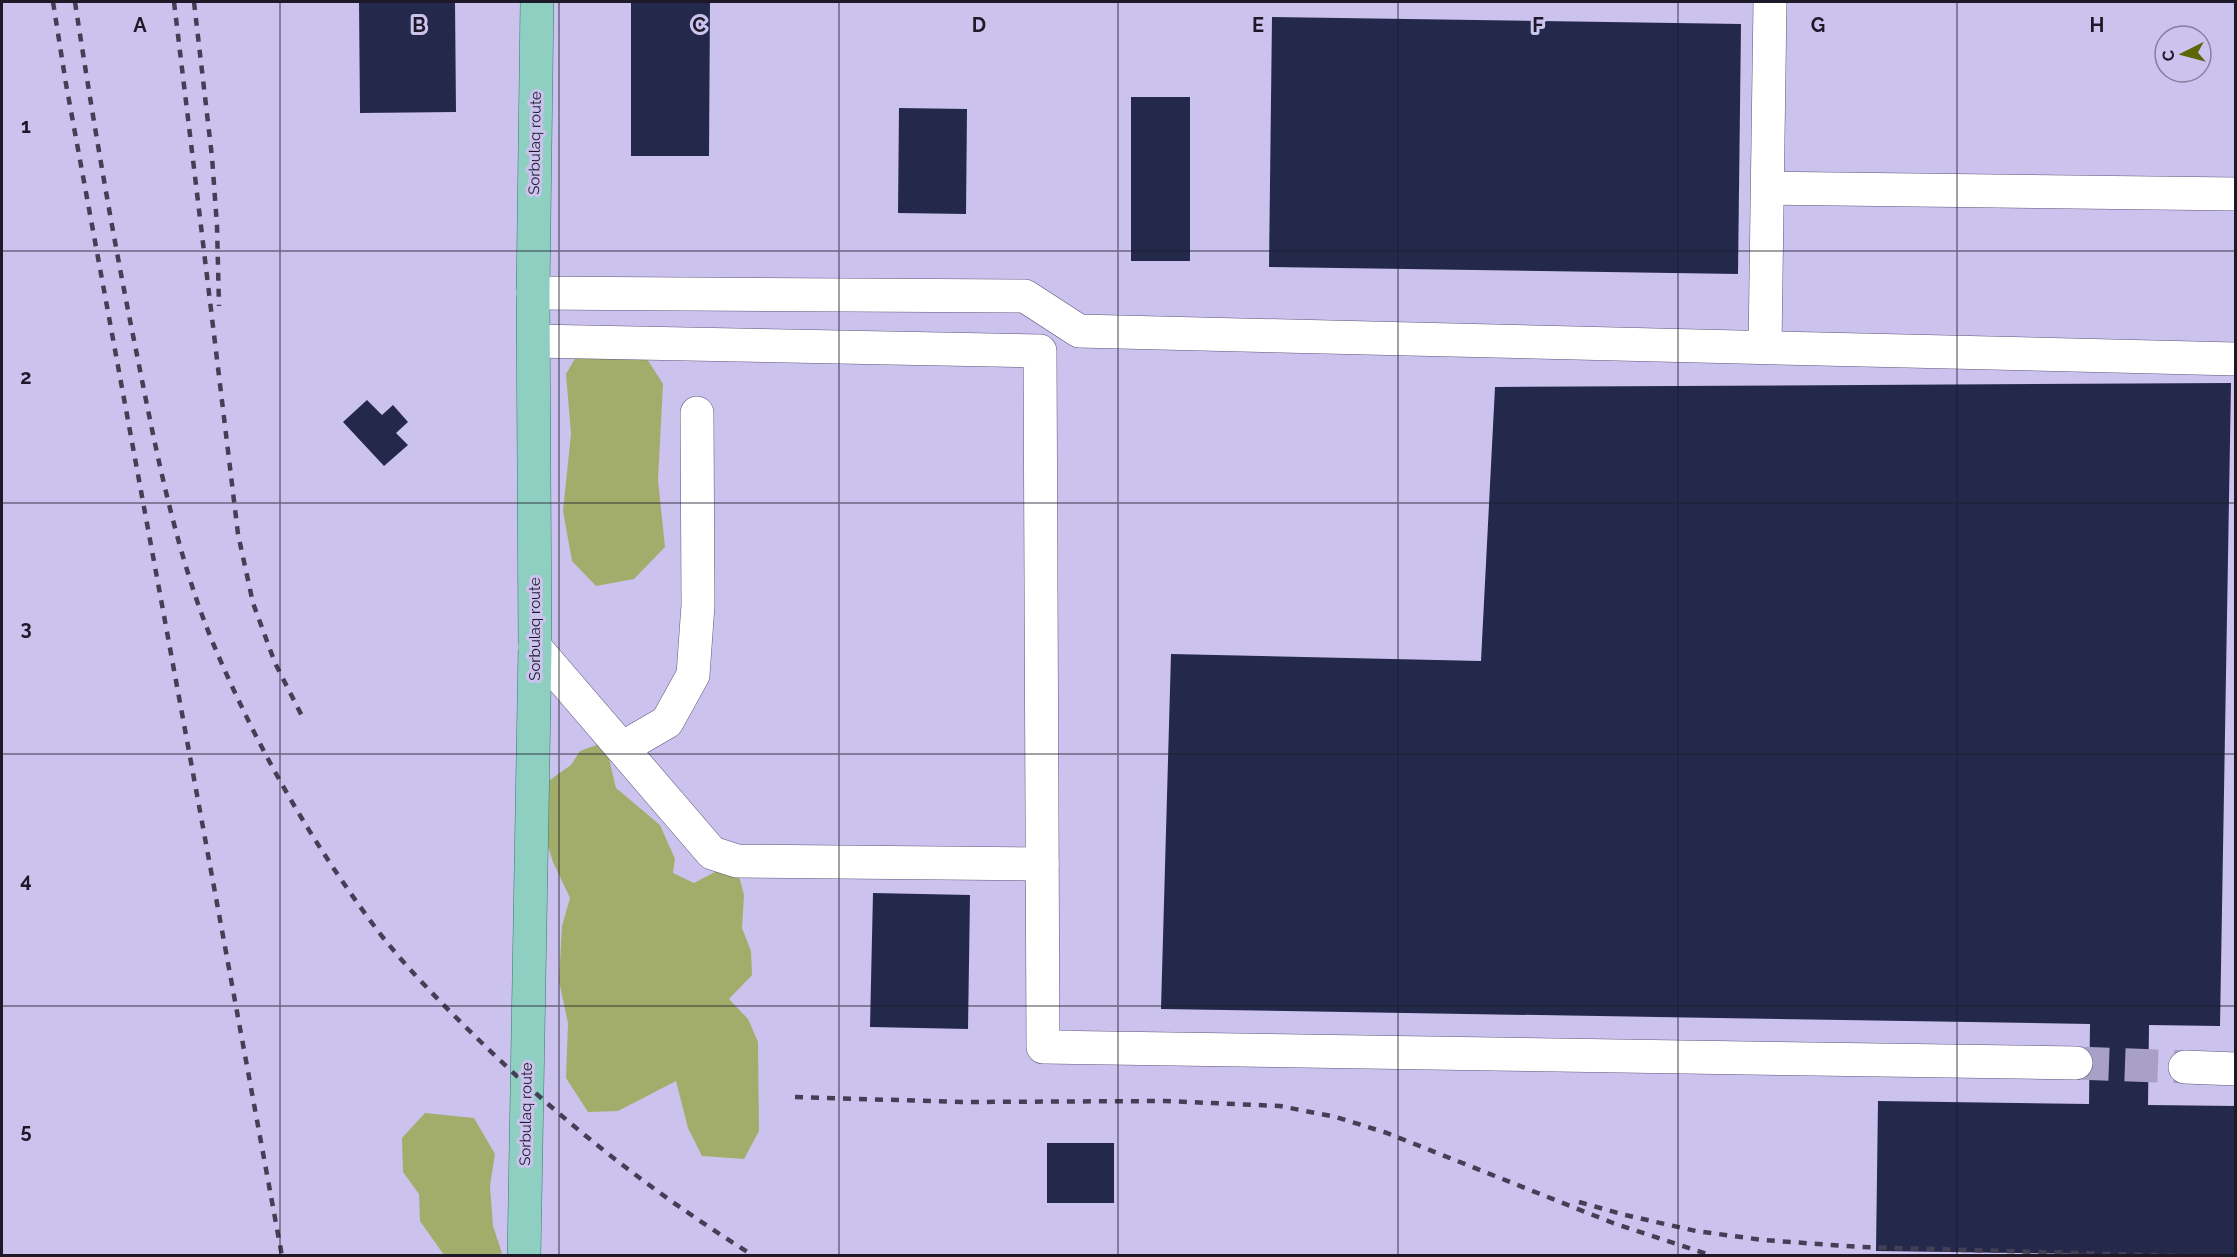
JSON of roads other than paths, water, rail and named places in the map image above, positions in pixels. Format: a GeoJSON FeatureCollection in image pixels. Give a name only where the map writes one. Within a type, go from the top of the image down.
{"type":"FeatureCollection","features":[{"type":"Feature","properties":{"kind":"main road","name":"Sorbulaq route"},"geometry":{"type":"LineString","coordinates":[[524,1256],[536,647],[533,293],[537,2]]}},
{"type":"Feature","properties":{"kind":"lane"},"geometry":{"type":"LineString","coordinates":[[1765,347],[1770,2]]}},
{"type":"Feature","properties":{"kind":"lane"},"geometry":{"type":"LineString","coordinates":[[1768,188],[2235,194]]}},
{"type":"Feature","properties":{"kind":"lane"},"geometry":{"type":"LineString","coordinates":[[533,293],[1025,296],[1079,331]]}},
{"type":"Feature","properties":{"kind":"lane"},"geometry":{"type":"LineString","coordinates":[[534,341],[1040,351],[1079,331],[2235,359]]}},
{"type":"Feature","properties":{"kind":"lane"},"geometry":{"type":"LineString","coordinates":[[1040,351],[1043,1047],[2076,1063]]}},
{"type":"Feature","properties":{"kind":"lane"},"geometry":{"type":"LineString","coordinates":[[622,748],[668,722],[693,675],[698,606],[697,413]]}},
{"type":"Feature","properties":{"kind":"lane"},"geometry":{"type":"LineString","coordinates":[[536,647],[712,853],[737,861],[1042,864]]}},
{"type":"Feature","properties":{"kind":"lane"},"geometry":{"type":"LineString","coordinates":[[2185,1067],[2235,1069]]}},
{"type":"Feature","properties":{"kind":"tunnel"},"geometry":{"type":"LineString","coordinates":[[2076,1063],[2185,1067]]}},
{"type":"Feature","properties":{"kind":"railway"},"geometry":{"type":"LineString","coordinates":[[53,2],[66,84],[282,1256]]}},
{"type":"Feature","properties":{"kind":"railway"},"geometry":{"type":"LineString","coordinates":[[75,2],[120,267],[169,506],[207,628],[265,754],[311,834],[363,910],[381,935],[444,1005],[514,1074],[579,1131],[682,1209],[754,1256]]}},
{"type":"Feature","properties":{"kind":"railway"},"geometry":{"type":"LineString","coordinates":[[174,2],[238,534],[253,603],[275,663],[304,720]]}},
{"type":"Feature","properties":{"kind":"railway"},"geometry":{"type":"LineString","coordinates":[[194,2],[212,157],[219,306]]}},
{"type":"Feature","properties":{"kind":"railway"},"geometry":{"type":"LineString","coordinates":[[795,1097],[962,1102],[1165,1101],[1280,1106],[1336,1117],[1387,1133],[1613,1223],[1713,1256]]}},
{"type":"Feature","properties":{"kind":"railway"},"geometry":{"type":"LineString","coordinates":[[1579,1202],[1696,1231],[1763,1240],[1860,1247],[2186,1256]]}}]}
